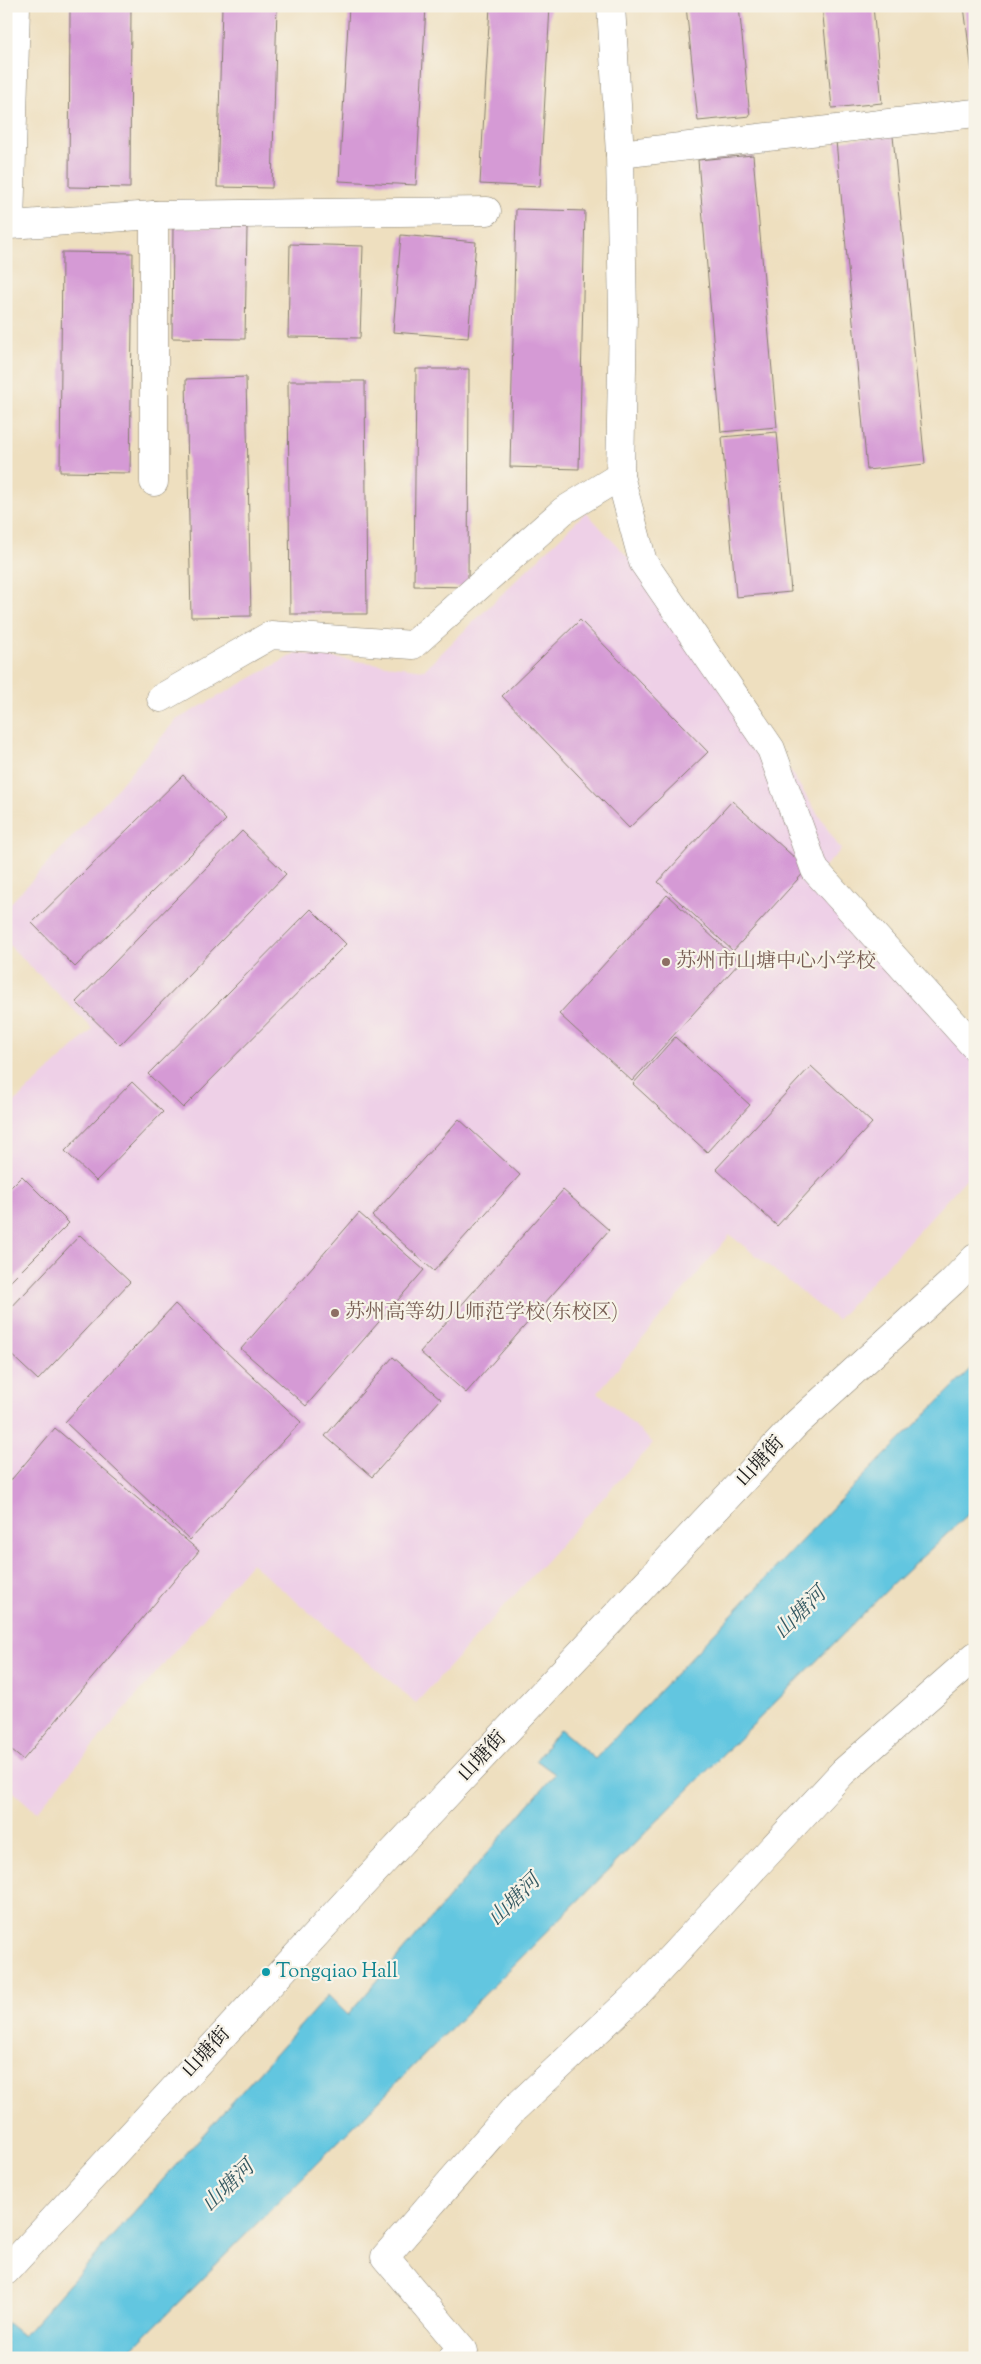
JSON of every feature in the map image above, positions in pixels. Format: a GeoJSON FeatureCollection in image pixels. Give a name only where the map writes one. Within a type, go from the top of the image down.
{"type":"FeatureCollection","features":[{"type":"Feature","properties":{"kind":"street"},"geometry":{"type":"LineString","coordinates":[[16,6],[10,225],[154,215],[487,211]]}},
{"type":"Feature","properties":{"kind":"street"},"geometry":{"type":"LineString","coordinates":[[611,6],[620,154],[622,315],[620,476],[643,562],[771,749],[815,870],[975,1047]]}},
{"type":"Feature","properties":{"kind":"street"},"geometry":{"type":"LineString","coordinates":[[620,154],[975,113]]}},
{"type":"Feature","properties":{"kind":"street"},"geometry":{"type":"LineString","coordinates":[[154,215],[154,482]]}},
{"type":"Feature","properties":{"kind":"street"},"geometry":{"type":"LineString","coordinates":[[162,698],[271,636],[413,645],[563,511],[620,476]]}},
{"type":"Feature","properties":{"kind":"street","name":"山塘街"},"geometry":{"type":"LineString","coordinates":[[6,2271],[356,1891],[796,1424],[975,1258]]}},
{"type":"Feature","properties":{"kind":"street"},"geometry":{"type":"LineString","coordinates":[[462,2355],[385,2257],[512,2110],[638,1993],[843,1772],[975,1656]]}},
{"type":"Feature","properties":{"kind":"shaded area","name":"苏州高等幼儿师范学校(东校区)"},"geometry":{"type":"Polygon","coordinates":[[[586,512],[710,646],[841,850],[814,877],[975,1046],[975,1169],[837,1320],[730,1235],[598,1392],[653,1443],[416,1703],[251,1563],[36,1812],[6,1785],[6,1110],[93,1029],[6,942],[6,908],[114,792],[176,720],[296,653],[424,670],[586,512]]]}},
{"type":"Feature","properties":{"kind":"water","name":"山塘河"},"geometry":{"type":"Polygon","coordinates":[[[975,1365],[975,1508],[895,1582],[123,2358],[6,2358],[6,2322],[23,2336],[328,1995],[348,2015],[555,1774],[536,1760],[560,1729],[595,1759],[838,1502],[975,1365]]]}},
{"type":"Feature","properties":{"kind":"building"},"geometry":{"type":"Polygon","coordinates":[[[70,6],[131,6],[130,188],[69,187],[70,6]]]}},
{"type":"Feature","properties":{"kind":"building"},"geometry":{"type":"Polygon","coordinates":[[[222,6],[277,6],[272,188],[217,187],[222,6]]]}},
{"type":"Feature","properties":{"kind":"building"},"geometry":{"type":"Polygon","coordinates":[[[349,6],[426,6],[416,185],[339,181],[349,6]]]}},
{"type":"Feature","properties":{"kind":"building"},"geometry":{"type":"Polygon","coordinates":[[[490,6],[550,6],[540,187],[480,184],[490,6]]]}},
{"type":"Feature","properties":{"kind":"building"},"geometry":{"type":"Polygon","coordinates":[[[686,6],[739,6],[750,116],[698,121],[686,6]]]}},
{"type":"Feature","properties":{"kind":"building"},"geometry":{"type":"Polygon","coordinates":[[[822,6],[873,6],[882,103],[832,108],[822,6]]]}},
{"type":"Feature","properties":{"kind":"building"},"geometry":{"type":"Polygon","coordinates":[[[964,6],[975,6],[975,89],[974,89],[964,6]]]}},
{"type":"Feature","properties":{"kind":"building"},"geometry":{"type":"Polygon","coordinates":[[[893,136],[925,464],[867,470],[836,141],[893,136]]]}},
{"type":"Feature","properties":{"kind":"building"},"geometry":{"type":"Polygon","coordinates":[[[753,155],[777,427],[721,432],[698,160],[753,155]]]}},
{"type":"Feature","properties":{"kind":"building"},"geometry":{"type":"Polygon","coordinates":[[[516,209],[585,211],[579,469],[510,467],[516,209]]]}},
{"type":"Feature","properties":{"kind":"building"},"geometry":{"type":"Polygon","coordinates":[[[173,227],[247,228],[245,339],[172,338],[173,227]]]}},
{"type":"Feature","properties":{"kind":"building"},"geometry":{"type":"Polygon","coordinates":[[[401,235],[476,242],[468,338],[393,332],[401,235]]]}},
{"type":"Feature","properties":{"kind":"building"},"geometry":{"type":"Polygon","coordinates":[[[290,244],[363,246],[360,338],[288,337],[290,244]]]}},
{"type":"Feature","properties":{"kind":"building"},"geometry":{"type":"Polygon","coordinates":[[[62,252],[133,253],[130,473],[60,472],[62,252]]]}},
{"type":"Feature","properties":{"kind":"building"},"geometry":{"type":"Polygon","coordinates":[[[416,369],[469,369],[468,587],[414,586],[416,369]]]}},
{"type":"Feature","properties":{"kind":"building"},"geometry":{"type":"Polygon","coordinates":[[[246,377],[251,616],[191,617],[186,379],[246,377]]]}},
{"type":"Feature","properties":{"kind":"building"},"geometry":{"type":"Polygon","coordinates":[[[288,381],[365,381],[367,614],[290,614],[288,381]]]}},
{"type":"Feature","properties":{"kind":"building"},"geometry":{"type":"Polygon","coordinates":[[[777,432],[791,592],[736,597],[722,437],[777,432]]]}},
{"type":"Feature","properties":{"kind":"building"},"geometry":{"type":"Polygon","coordinates":[[[580,620],[708,752],[629,828],[502,696],[580,620]]]}},
{"type":"Feature","properties":{"kind":"building"},"geometry":{"type":"Polygon","coordinates":[[[183,775],[226,820],[75,967],[32,923],[183,775]]]}},
{"type":"Feature","properties":{"kind":"building"},"geometry":{"type":"Polygon","coordinates":[[[732,801],[807,869],[733,951],[658,882],[732,801]]]}},
{"type":"Feature","properties":{"kind":"building"},"geometry":{"type":"Polygon","coordinates":[[[242,831],[286,874],[120,1045],[76,1002],[242,831]]]}},
{"type":"Feature","properties":{"kind":"building"},"geometry":{"type":"Polygon","coordinates":[[[667,895],[740,962],[632,1081],[559,1014],[667,895]]]}},
{"type":"Feature","properties":{"kind":"building"},"geometry":{"type":"Polygon","coordinates":[[[311,909],[346,944],[183,1108],[148,1074],[311,909]]]}},
{"type":"Feature","properties":{"kind":"building"},"geometry":{"type":"Polygon","coordinates":[[[675,1037],[750,1105],[707,1152],[633,1084],[675,1037]]]}},
{"type":"Feature","properties":{"kind":"building"},"geometry":{"type":"Polygon","coordinates":[[[811,1066],[872,1123],[777,1226],[716,1169],[811,1066]]]}},
{"type":"Feature","properties":{"kind":"building"},"geometry":{"type":"Polygon","coordinates":[[[132,1082],[163,1112],[96,1181],[65,1151],[132,1082]]]}},
{"type":"Feature","properties":{"kind":"building"},"geometry":{"type":"Polygon","coordinates":[[[459,1119],[520,1175],[434,1271],[372,1216],[459,1119]]]}},
{"type":"Feature","properties":{"kind":"building"},"geometry":{"type":"Polygon","coordinates":[[[22,1176],[69,1223],[6,1286],[6,1192],[22,1176]]]}},
{"type":"Feature","properties":{"kind":"building"},"geometry":{"type":"Polygon","coordinates":[[[563,1190],[609,1230],[466,1393],[420,1352],[563,1190]]]}},
{"type":"Feature","properties":{"kind":"building"},"geometry":{"type":"Polygon","coordinates":[[[359,1213],[424,1270],[306,1406],[241,1349],[359,1213]]]}},
{"type":"Feature","properties":{"kind":"building"},"geometry":{"type":"Polygon","coordinates":[[[80,1235],[130,1282],[38,1380],[6,1350],[6,1313],[80,1235]]]}},
{"type":"Feature","properties":{"kind":"building"},"geometry":{"type":"Polygon","coordinates":[[[175,1304],[301,1422],[190,1540],[65,1422],[175,1304]]]}},
{"type":"Feature","properties":{"kind":"building"},"geometry":{"type":"Polygon","coordinates":[[[393,1357],[441,1399],[372,1477],[325,1436],[393,1357]]]}},
{"type":"Feature","properties":{"kind":"building"},"geometry":{"type":"Polygon","coordinates":[[[55,1428],[199,1551],[23,1760],[6,1746],[6,1486],[55,1428]]]}},
{"type":"Feature","properties":{"kind":"place","name":"苏州市山塘中心小学校"},"geometry":{"type":"Point","coordinates":[666,962]}},
{"type":"Feature","properties":{"kind":"place","name":"苏州高等幼儿师范学校(东校区)"},"geometry":{"type":"Point","coordinates":[335,1313]}},
{"type":"Feature","properties":{"kind":"place","name":"Tongqiao Hall"},"geometry":{"type":"Point","coordinates":[266,1972]}}]}
